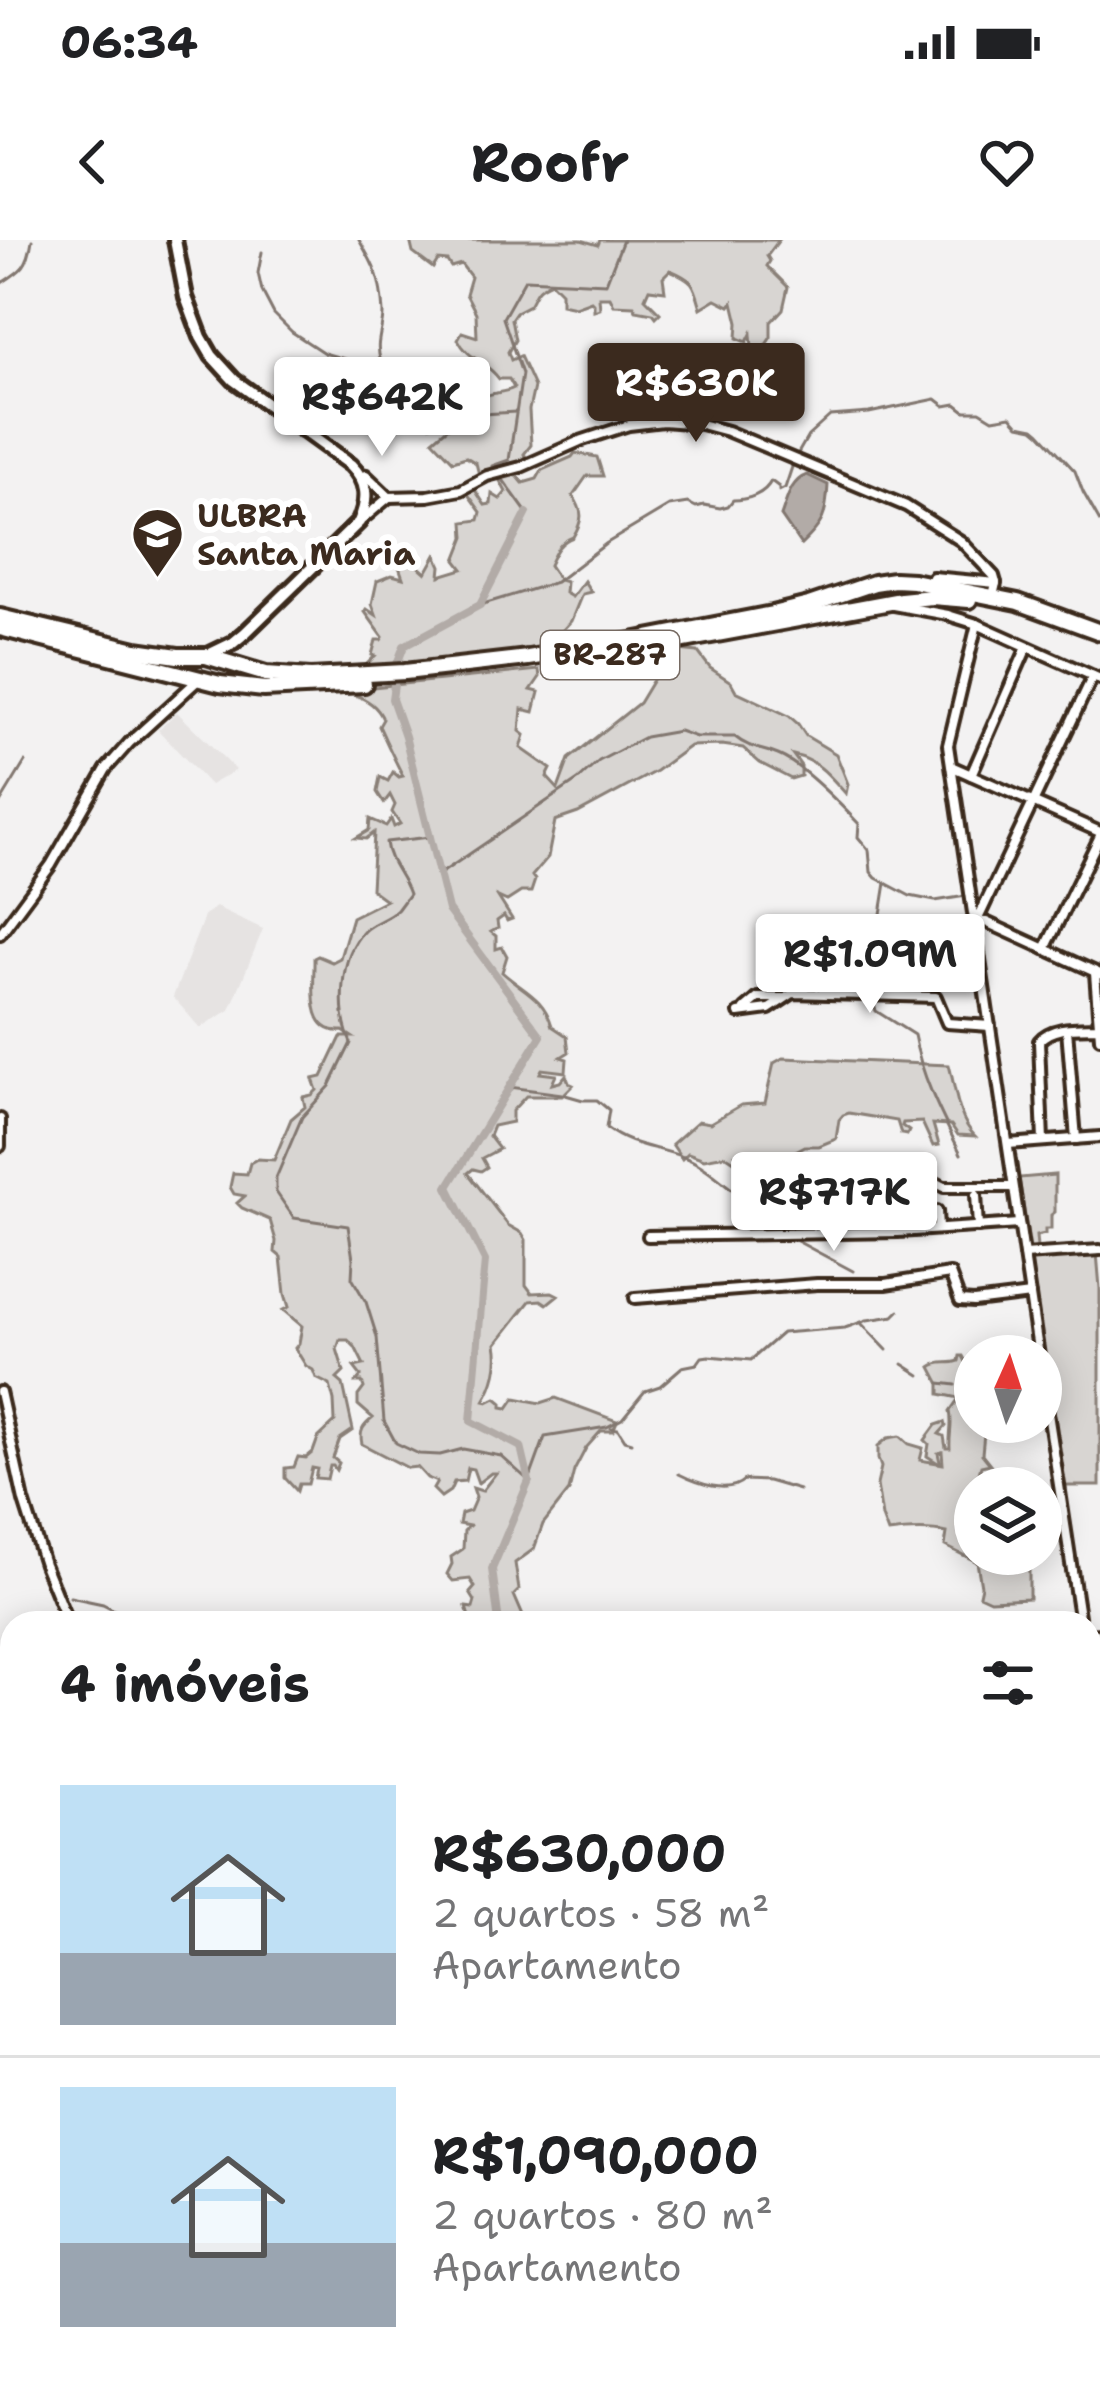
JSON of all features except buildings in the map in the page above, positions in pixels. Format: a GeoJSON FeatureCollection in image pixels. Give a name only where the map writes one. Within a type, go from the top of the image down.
{"type":"FeatureCollection","features":[{"type":"Feature","properties":{"kind":"highway","name":"BR-287"},"geometry":{"type":"LineString","coordinates":[[405,676],[638,640],[809,605],[878,582],[914,581],[931,598],[960,598],[1018,610],[1100,636]]}},
{"type":"Feature","properties":{"kind":"highway"},"geometry":{"type":"LineString","coordinates":[[914,581],[914,604]]}},
{"type":"Feature","properties":{"kind":"highway"},"geometry":{"type":"LineString","coordinates":[[878,582],[886,603]]}},
{"type":"Feature","properties":{"kind":"highway","name":"BR-287"},"geometry":{"type":"LineString","coordinates":[[0,628],[199,680],[265,689],[334,687],[617,654],[886,603],[914,604],[994,590],[1100,636]]}},
{"type":"Feature","properties":{"kind":"highway","name":"BR-287"},"geometry":{"type":"LineString","coordinates":[[0,617],[136,650],[206,656],[266,674],[387,678]]}},
{"type":"Feature","properties":{"kind":"highway"},"geometry":{"type":"LineString","coordinates":[[199,680],[199,667],[206,656]]}},
{"type":"Feature","properties":{"kind":"highway"},"geometry":{"type":"LineString","coordinates":[[220,684],[228,678],[229,662]]}},
{"type":"Feature","properties":{"kind":"main road"},"geometry":{"type":"LineString","coordinates":[[175,240],[186,297],[212,356],[234,380],[351,465],[365,485],[359,522],[233,643],[206,656]]}},
{"type":"Feature","properties":{"kind":"main road"},"geometry":{"type":"LineString","coordinates":[[229,662],[233,643]]}},
{"type":"Feature","properties":{"kind":"street"},"geometry":{"type":"LineString","coordinates":[[359,522],[389,497],[461,490],[487,476],[629,425],[700,424],[735,434],[925,516],[961,541],[994,576],[994,590]]}},
{"type":"Feature","properties":{"kind":"street"},"geometry":{"type":"LineString","coordinates":[[362,477],[372,479],[389,497]]}},
{"type":"Feature","properties":{"kind":"street"},"geometry":{"type":"LineString","coordinates":[[931,598],[977,625],[1097,678],[976,922]]}},
{"type":"Feature","properties":{"kind":"street"},"geometry":{"type":"LineString","coordinates":[[977,625],[948,745],[1037,1335]]}},
{"type":"Feature","properties":{"kind":"street"},"geometry":{"type":"LineString","coordinates":[[971,775],[1027,647]]}},
{"type":"Feature","properties":{"kind":"street"},"geometry":{"type":"LineString","coordinates":[[0,934],[51,865],[106,769],[199,680]]}},
{"type":"Feature","properties":{"kind":"street"},"geometry":{"type":"LineString","coordinates":[[951,767],[1100,834],[1045,949]]}},
{"type":"Feature","properties":{"kind":"street"},"geometry":{"type":"LineString","coordinates":[[976,922],[986,922],[1097,975],[1100,1038]]}},
{"type":"Feature","properties":{"kind":"street"},"geometry":{"type":"LineString","coordinates":[[783,998],[758,998],[739,1012],[769,1009],[793,993],[936,997],[946,1024],[990,1026]]}},
{"type":"Feature","properties":{"kind":"street"},"geometry":{"type":"LineString","coordinates":[[1043,1142],[1039,1041],[1042,1035],[1067,1029],[1100,1027]]}},
{"type":"Feature","properties":{"kind":"street"},"geometry":{"type":"LineString","coordinates":[[1067,1029],[1076,1139]]}},
{"type":"Feature","properties":{"kind":"street"},"geometry":{"type":"LineString","coordinates":[[0,1119],[0,1146]]}},
{"type":"Feature","properties":{"kind":"street"},"geometry":{"type":"LineString","coordinates":[[1008,1144],[1100,1137]]}},
{"type":"Feature","properties":{"kind":"street"},"geometry":{"type":"LineString","coordinates":[[906,1167],[944,1187],[1014,1187]]}},
{"type":"Feature","properties":{"kind":"street"},"geometry":{"type":"LineString","coordinates":[[976,1196],[978,1227]]}},
{"type":"Feature","properties":{"kind":"street"},"geometry":{"type":"LineString","coordinates":[[937,1211],[938,1229]]}},
{"type":"Feature","properties":{"kind":"street"},"geometry":{"type":"LineString","coordinates":[[647,1236],[1019,1224]]}},
{"type":"Feature","properties":{"kind":"street"},"geometry":{"type":"LineString","coordinates":[[1024,1256],[1100,1250]]}},
{"type":"Feature","properties":{"kind":"street"},"geometry":{"type":"LineString","coordinates":[[635,1298],[859,1286],[950,1274],[960,1300],[1030,1295]]}},
{"type":"Feature","properties":{"kind":"street"},"geometry":{"type":"LineString","coordinates":[[0,1392],[24,1501],[63,1611]]}},
{"type":"Feature","properties":{"kind":"street"},"geometry":{"type":"LineString","coordinates":[[1052,1443],[1077,1611]]}},
{"type":"Feature","properties":{"kind":"shaded area"},"geometry":{"type":"Polygon","coordinates":[[[410,240],[581,240],[598,245],[600,240],[779,240],[767,256],[767,266],[788,287],[783,309],[771,322],[771,337],[765,346],[752,348],[751,334],[747,342],[737,338],[733,302],[730,306],[716,299],[701,308],[692,283],[670,270],[663,277],[665,291],[649,289],[645,298],[660,313],[656,317],[634,306],[614,305],[610,297],[599,297],[600,309],[594,311],[591,301],[575,307],[561,304],[561,292],[551,282],[542,287],[511,319],[515,340],[508,352],[511,360],[520,356],[534,387],[529,410],[531,445],[524,454],[529,461],[479,475],[476,463],[466,457],[453,461],[433,440],[451,425],[450,420],[429,426],[462,403],[514,388],[458,339],[462,332],[477,337],[476,313],[466,294],[471,277],[461,264],[451,267],[438,260],[433,268],[413,253],[410,240]]]}},
{"type":"Feature","properties":{"kind":"shaded area"},"geometry":{"type":"Polygon","coordinates":[[[575,453],[597,457],[603,476],[587,476],[573,496],[581,516],[579,526],[549,565],[566,582],[565,593],[572,597],[584,581],[591,592],[582,594],[571,621],[560,633],[570,633],[573,646],[368,670],[365,666],[375,656],[376,640],[383,637],[365,612],[376,615],[372,604],[377,581],[392,575],[403,578],[397,561],[408,557],[426,573],[436,555],[440,576],[463,569],[456,560],[465,537],[464,522],[479,520],[481,512],[467,493],[475,490],[485,505],[491,504],[492,494],[500,499],[506,492],[498,477],[514,472],[523,483],[537,479],[542,470],[575,453]]]}},
{"type":"Feature","properties":{"kind":"shaded area"},"geometry":{"type":"Polygon","coordinates":[[[807,475],[828,485],[822,519],[801,545],[781,516],[793,486],[807,475]]]}},
{"type":"Feature","properties":{"kind":"shaded area"},"geometry":{"type":"Polygon","coordinates":[[[678,650],[698,652],[736,691],[789,716],[806,736],[836,754],[848,784],[846,794],[822,769],[793,755],[801,776],[791,779],[743,748],[690,746],[656,771],[555,821],[548,857],[532,876],[531,892],[507,901],[498,897],[512,919],[507,921],[504,916],[491,932],[496,936],[496,949],[502,947],[507,956],[502,972],[538,1001],[552,1026],[567,1036],[569,1052],[561,1057],[567,1059],[566,1072],[542,1069],[540,1073],[556,1075],[552,1084],[566,1075],[573,1085],[562,1096],[526,1096],[512,1111],[512,1122],[493,1126],[489,1136],[499,1149],[482,1158],[487,1167],[468,1173],[508,1225],[526,1240],[526,1285],[532,1293],[558,1295],[547,1304],[530,1301],[496,1344],[495,1374],[484,1401],[496,1398],[508,1408],[515,1398],[541,1403],[556,1398],[617,1421],[613,1431],[601,1431],[586,1448],[569,1491],[543,1524],[534,1549],[515,1563],[519,1590],[514,1595],[521,1611],[467,1611],[466,1607],[473,1608],[470,1593],[475,1587],[470,1579],[453,1581],[447,1574],[451,1557],[463,1549],[469,1526],[459,1524],[461,1514],[470,1511],[476,1497],[473,1488],[482,1491],[496,1473],[478,1483],[473,1469],[468,1468],[465,1481],[454,1482],[441,1497],[433,1489],[437,1482],[417,1467],[408,1468],[362,1444],[363,1429],[373,1418],[358,1405],[364,1388],[356,1382],[361,1376],[354,1367],[364,1365],[348,1340],[340,1340],[337,1349],[344,1372],[337,1379],[343,1384],[353,1430],[340,1439],[333,1458],[339,1463],[336,1470],[330,1466],[327,1479],[315,1478],[317,1469],[312,1468],[308,1484],[299,1484],[297,1491],[285,1478],[285,1468],[313,1452],[318,1438],[335,1422],[334,1401],[330,1385],[316,1378],[295,1348],[302,1326],[283,1310],[289,1307],[270,1220],[242,1208],[237,1203],[245,1196],[234,1194],[230,1187],[233,1173],[247,1174],[250,1163],[257,1159],[274,1160],[291,1119],[305,1107],[303,1097],[317,1090],[313,1079],[322,1077],[341,1037],[352,1037],[331,1030],[317,1016],[314,958],[332,962],[340,958],[352,917],[386,900],[371,889],[374,833],[366,839],[356,838],[369,830],[370,819],[386,826],[391,819],[394,827],[400,824],[392,812],[395,805],[390,795],[384,803],[377,792],[380,777],[388,781],[393,772],[403,776],[379,726],[381,714],[353,689],[539,670],[531,690],[539,692],[534,712],[522,709],[520,731],[525,735],[521,748],[551,769],[547,777],[558,789],[569,759],[639,703],[665,660],[678,650]]]}},
{"type":"Feature","properties":{"kind":"shaded area"},"geometry":{"type":"Polygon","coordinates":[[[177,712],[236,770],[210,785],[158,730],[177,712]]]}},
{"type":"Feature","properties":{"kind":"shaded area"},"geometry":{"type":"Polygon","coordinates":[[[216,907],[263,929],[230,1010],[200,1028],[173,997],[205,914],[216,907]]]}},
{"type":"Feature","properties":{"kind":"shaded area"},"geometry":{"type":"Polygon","coordinates":[[[854,933],[920,938],[921,944],[865,988],[843,962],[839,938],[854,933]]]}},
{"type":"Feature","properties":{"kind":"shaded area"},"geometry":{"type":"Polygon","coordinates":[[[783,1058],[949,1065],[961,1112],[975,1136],[958,1135],[951,1125],[933,1124],[939,1145],[933,1146],[922,1122],[903,1123],[907,1135],[901,1134],[897,1121],[849,1113],[839,1120],[836,1139],[786,1156],[760,1155],[757,1165],[745,1171],[745,1155],[737,1155],[742,1166],[725,1155],[704,1159],[688,1153],[682,1159],[672,1144],[698,1121],[710,1123],[741,1105],[765,1103],[774,1063],[783,1058]]]}},
{"type":"Feature","properties":{"kind":"shaded area"},"geometry":{"type":"Polygon","coordinates":[[[1055,1175],[1051,1229],[1036,1236],[1037,1248],[1030,1249],[1019,1178],[1055,1175]]]}},
{"type":"Feature","properties":{"kind":"shaded area"},"geometry":{"type":"Polygon","coordinates":[[[1097,1253],[1100,1486],[1062,1486],[1055,1443],[1062,1443],[1062,1335],[1039,1335],[1028,1259],[1097,1253]]]}},
{"type":"Feature","properties":{"kind":"shaded area"},"geometry":{"type":"Polygon","coordinates":[[[954,1362],[954,1397],[940,1394],[931,1367],[954,1362]]]}},
{"type":"Feature","properties":{"kind":"shaded area"},"geometry":{"type":"Polygon","coordinates":[[[954,1405],[954,1443],[983,1443],[982,1454],[990,1464],[954,1467],[954,1550],[945,1546],[947,1533],[888,1533],[877,1485],[878,1446],[888,1438],[900,1436],[923,1448],[920,1460],[943,1464],[942,1452],[938,1463],[927,1456],[925,1440],[936,1425],[945,1422],[939,1434],[950,1448],[954,1405]]]}},
{"type":"Feature","properties":{"kind":"shaded area"},"geometry":{"type":"Polygon","coordinates":[[[979,1575],[1029,1575],[1029,1598],[990,1600],[979,1595],[979,1575]]]}},
{"type":"Feature","properties":{"kind":"waterway"},"geometry":{"type":"LineString","coordinates":[[0,284],[23,267],[32,240]]}},
{"type":"Feature","properties":{"kind":"waterway"},"geometry":{"type":"LineString","coordinates":[[359,240],[381,292],[381,362]]}},
{"type":"Feature","properties":{"kind":"waterway"},"geometry":{"type":"LineString","coordinates":[[495,469],[492,466],[509,460],[522,374],[503,318],[525,279],[606,283],[623,240]]}},
{"type":"Feature","properties":{"kind":"waterway"},"geometry":{"type":"LineString","coordinates":[[262,252],[258,273],[274,314],[324,353],[382,364],[465,415],[516,412]]}},
{"type":"Feature","properties":{"kind":"waterway"},"geometry":{"type":"LineString","coordinates":[[797,455],[808,436],[830,416],[936,399],[945,406],[956,404],[993,419],[1011,416],[1019,425],[1034,428],[1075,471],[1100,522]]}},
{"type":"Feature","properties":{"kind":"waterway"},"geometry":{"type":"LineString","coordinates":[[480,605],[556,582],[607,543],[669,506],[688,503],[720,508],[755,495],[771,481],[779,491],[785,488],[793,464]]}},
{"type":"Feature","properties":{"kind":"waterway"},"geometry":{"type":"LineString","coordinates":[[501,477],[527,513]]}},
{"type":"Feature","properties":{"kind":"waterway"},"geometry":{"type":"LineString","coordinates":[[497,1611],[492,1569],[529,1481],[521,1447],[471,1421],[485,1261],[448,1187],[541,1036],[448,910],[392,699],[404,646],[480,605],[527,513]]}},
{"type":"Feature","properties":{"kind":"waterway"},"geometry":{"type":"LineString","coordinates":[[440,874],[599,761],[645,737],[679,731],[696,737],[735,737],[798,767],[859,824],[858,837],[869,850],[876,878],[910,896],[935,901],[966,896]]}},
{"type":"Feature","properties":{"kind":"waterway"},"geometry":{"type":"LineString","coordinates":[[0,803],[25,762]]}},
{"type":"Feature","properties":{"kind":"waterway"},"geometry":{"type":"LineString","coordinates":[[430,837],[386,842],[409,894],[393,913],[364,931],[349,955],[342,1001],[351,1043],[330,1086],[302,1117],[276,1178],[276,1192],[294,1218],[348,1226],[352,1278],[377,1337],[384,1421],[396,1443],[419,1454],[463,1449],[501,1456],[529,1481],[545,1437],[607,1427],[622,1419],[645,1391],[702,1357],[751,1360],[782,1333],[845,1328],[899,1311]]}},
{"type":"Feature","properties":{"kind":"waterway"},"geometry":{"type":"LineString","coordinates":[[881,914],[886,883]]}},
{"type":"Feature","properties":{"kind":"waterway"},"geometry":{"type":"LineString","coordinates":[[872,999],[876,1011],[914,1035],[927,1081],[961,1154]]}},
{"type":"Feature","properties":{"kind":"waterway"},"geometry":{"type":"LineString","coordinates":[[509,1087],[597,1100],[609,1110],[606,1128],[616,1135],[693,1161],[741,1196]]}},
{"type":"Feature","properties":{"kind":"waterway"},"geometry":{"type":"LineString","coordinates":[[753,1205],[776,1213],[788,1229]]}},
{"type":"Feature","properties":{"kind":"waterway"},"geometry":{"type":"LineString","coordinates":[[795,1240],[853,1271]]}},
{"type":"Feature","properties":{"kind":"waterway"},"geometry":{"type":"LineString","coordinates":[[861,1323],[887,1350]]}},
{"type":"Feature","properties":{"kind":"waterway"},"geometry":{"type":"LineString","coordinates":[[903,1364],[920,1375]]}},
{"type":"Feature","properties":{"kind":"waterway"},"geometry":{"type":"LineString","coordinates":[[940,1383],[954,1385]]}},
{"type":"Feature","properties":{"kind":"waterway"},"geometry":{"type":"LineString","coordinates":[[611,1428],[632,1442]]}},
{"type":"Feature","properties":{"kind":"waterway"},"geometry":{"type":"LineString","coordinates":[[679,1474],[712,1486],[768,1481],[799,1490]]}},
{"type":"Feature","properties":{"kind":"waterway"},"geometry":{"type":"LineString","coordinates":[[70,1597],[116,1611]]}},
{"type":"Feature","properties":{"kind":"place","name":"ULBRA Santa Maria"},"geometry":{"type":"Point","coordinates":[158,580]}}]}
